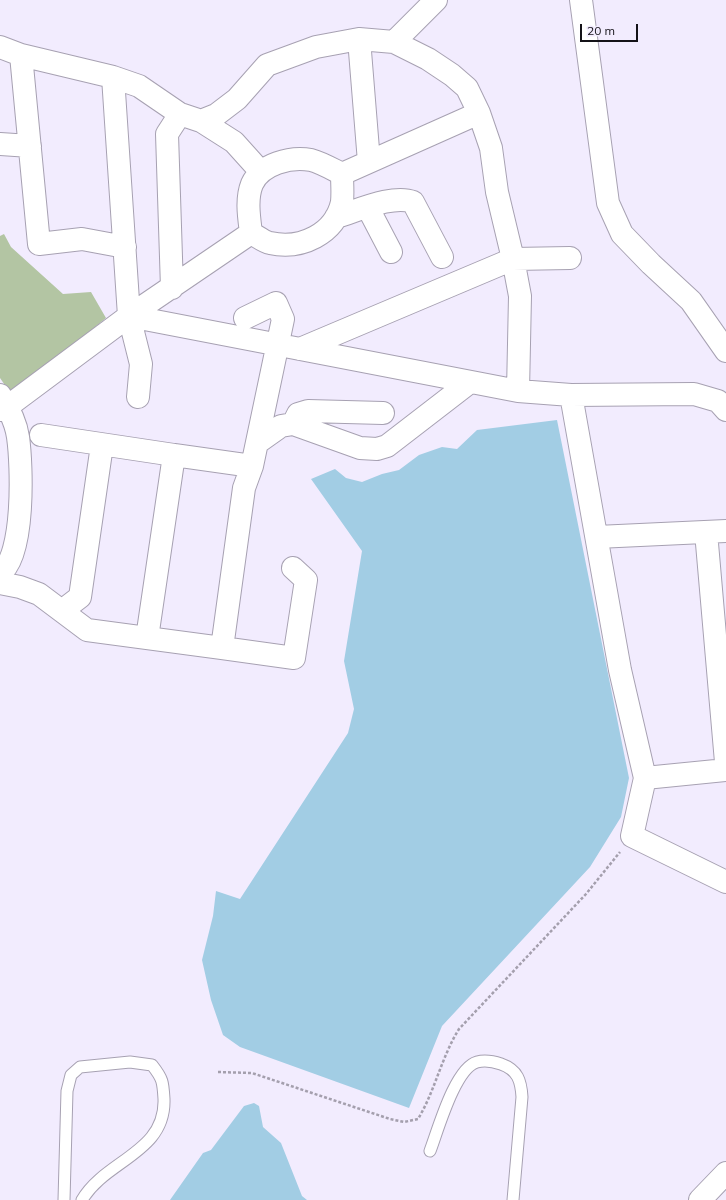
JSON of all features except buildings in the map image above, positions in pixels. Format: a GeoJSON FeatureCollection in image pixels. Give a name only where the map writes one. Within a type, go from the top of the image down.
{"type":"FeatureCollection","features":[{"type":"Feature","properties":{"kind":"street"},"geometry":{"type":"LineString","coordinates":[[394,42],[436,0]]}},
{"type":"Feature","properties":{"kind":"street"},"geometry":{"type":"LineString","coordinates":[[581,0],[608,202],[622,234],[651,264],[691,301],[726,351]]}},
{"type":"Feature","properties":{"kind":"street"},"geometry":{"type":"LineString","coordinates":[[359,39],[369,162]]}},
{"type":"Feature","properties":{"kind":"street"},"geometry":{"type":"LineString","coordinates":[[201,121],[216,114],[237,99],[267,65],[316,47],[359,39],[394,42],[428,59],[468,88],[479,113],[490,148],[497,192],[520,296],[518,391]]}},
{"type":"Feature","properties":{"kind":"street"},"geometry":{"type":"LineString","coordinates":[[0,46],[21,54],[113,77],[139,86],[180,114],[201,121],[234,142],[262,172]]}},
{"type":"Feature","properties":{"kind":"street"},"geometry":{"type":"LineString","coordinates":[[21,54],[39,244],[82,239],[125,247]]}},
{"type":"Feature","properties":{"kind":"street"},"geometry":{"type":"LineString","coordinates":[[113,77],[129,316],[142,364],[138,397]]}},
{"type":"Feature","properties":{"kind":"street"},"geometry":{"type":"LineString","coordinates":[[342,174],[479,113]]}},
{"type":"Feature","properties":{"kind":"street"},"geometry":{"type":"LineString","coordinates":[[172,288],[167,134],[180,114]]}},
{"type":"Feature","properties":{"kind":"street"},"geometry":{"type":"LineString","coordinates":[[0,144],[30,146]]}},
{"type":"Feature","properties":{"kind":"street"},"geometry":{"type":"LineString","coordinates":[[251,233],[249,213],[252,184],[262,172],[276,163],[291,160],[310,160],[326,165],[342,174]]}},
{"type":"Feature","properties":{"kind":"street"},"geometry":{"type":"LineString","coordinates":[[251,233],[269,243],[291,246],[310,241],[331,224],[336,217],[342,202],[342,174]]}},
{"type":"Feature","properties":{"kind":"street"},"geometry":{"type":"LineString","coordinates":[[336,217],[392,200],[405,199],[413,202],[442,258]]}},
{"type":"Feature","properties":{"kind":"street"},"geometry":{"type":"LineString","coordinates":[[368,208],[391,252]]}},
{"type":"Feature","properties":{"kind":"street"},"geometry":{"type":"LineString","coordinates":[[0,573],[6,569],[15,548],[20,510],[18,436],[2,404],[251,233]]}},
{"type":"Feature","properties":{"kind":"street"},"geometry":{"type":"LineString","coordinates":[[300,349],[513,259],[570,258]]}},
{"type":"Feature","properties":{"kind":"street"},"geometry":{"type":"LineString","coordinates":[[222,648],[244,488],[252,466],[283,320],[276,303],[245,318]]}},
{"type":"Feature","properties":{"kind":"street"},"geometry":{"type":"LineString","coordinates":[[129,316],[518,391],[571,395],[694,394],[718,401],[726,410]]}},
{"type":"Feature","properties":{"kind":"street"},"geometry":{"type":"LineString","coordinates":[[257,443],[281,426],[293,424],[360,448],[377,449],[388,446],[470,382]]}},
{"type":"Feature","properties":{"kind":"street"},"geometry":{"type":"LineString","coordinates":[[571,395],[620,670],[645,778],[632,836],[726,882]]}},
{"type":"Feature","properties":{"kind":"street"},"geometry":{"type":"LineString","coordinates":[[293,424],[298,414],[308,411],[383,413]]}},
{"type":"Feature","properties":{"kind":"street"},"geometry":{"type":"LineString","coordinates":[[41,435],[252,466]]}},
{"type":"Feature","properties":{"kind":"street"},"geometry":{"type":"LineString","coordinates":[[63,610],[80,597],[102,445]]}},
{"type":"Feature","properties":{"kind":"street"},"geometry":{"type":"LineString","coordinates":[[147,638],[174,455]]}},
{"type":"Feature","properties":{"kind":"street"},"geometry":{"type":"LineString","coordinates":[[597,537],[716,532],[726,762]]}},
{"type":"Feature","properties":{"kind":"street"},"geometry":{"type":"LineString","coordinates":[[0,584],[20,587],[39,594],[63,610],[87,630],[294,658],[306,580],[293,568]]}},
{"type":"Feature","properties":{"kind":"street"},"geometry":{"type":"LineString","coordinates":[[645,778],[726,770]]}},
{"type":"Feature","properties":{"kind":"street"},"geometry":{"type":"LineString","coordinates":[[700,1200],[726,1173]]}},
{"type":"Feature","properties":{"kind":"lane"},"geometry":{"type":"LineString","coordinates":[[64,1200],[67,1091],[71,1075],[80,1067],[130,1062],[152,1066],[163,1079],[164,1107],[157,1131],[145,1146],[104,1174],[87,1192],[82,1200]]}},
{"type":"Feature","properties":{"kind":"lane"},"geometry":{"type":"LineString","coordinates":[[430,1152],[456,1084],[464,1071],[477,1062],[495,1062],[511,1068],[520,1080],[522,1097],[513,1200]]}},
{"type":"Feature","properties":{"kind":"path"},"geometry":{"type":"LineString","coordinates":[[218,1072],[252,1073],[390,1119],[404,1122],[418,1119],[427,1105],[448,1046],[459,1029],[586,894],[632,836]]}},
{"type":"Feature","properties":{"kind":"green space"},"geometry":{"type":"Polygon","coordinates":[[[4,234],[11,247],[63,294],[91,292],[106,318],[41,372],[11,394],[0,378],[0,236],[4,234]]]}},
{"type":"Feature","properties":{"kind":"water"},"geometry":{"type":"Polygon","coordinates":[[[557,420],[629,778],[621,817],[590,867],[442,1026],[409,1108],[240,1047],[223,1035],[211,1000],[202,960],[213,916],[216,891],[240,899],[348,733],[354,709],[344,661],[362,551],[311,479],[335,469],[346,478],[362,482],[382,474],[399,470],[419,455],[442,447],[457,449],[477,430],[557,420]]]}},
{"type":"Feature","properties":{"kind":"water"},"geometry":{"type":"Polygon","coordinates":[[[254,1103],[259,1106],[263,1127],[281,1143],[302,1196],[307,1200],[170,1200],[203,1153],[211,1150],[244,1106],[254,1103]]]}}]}
